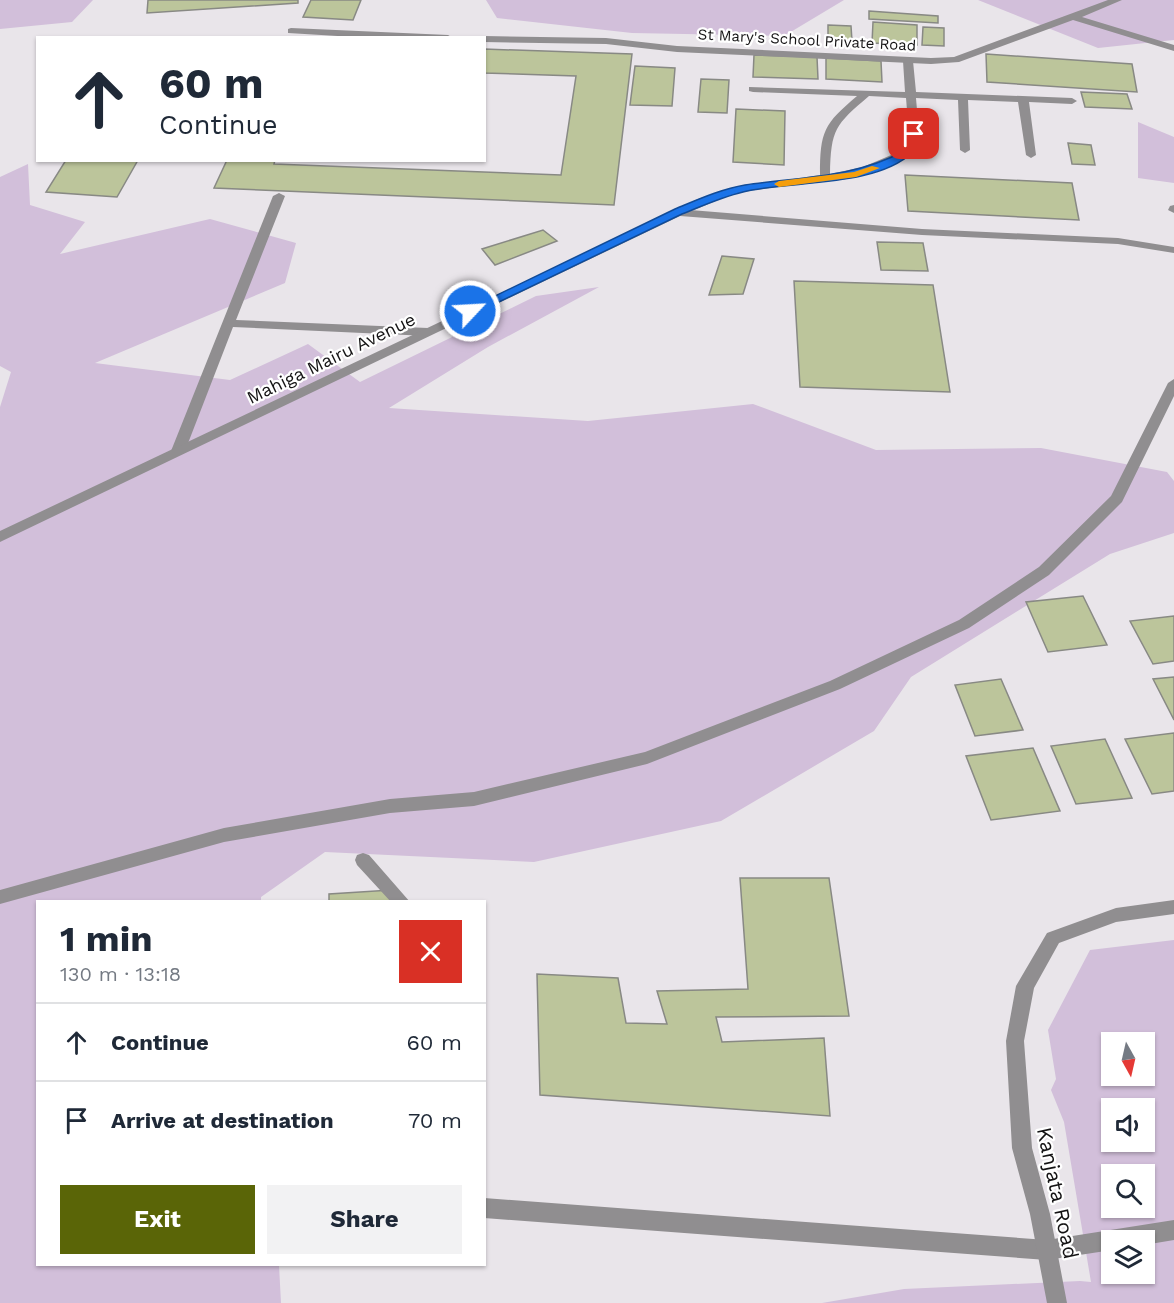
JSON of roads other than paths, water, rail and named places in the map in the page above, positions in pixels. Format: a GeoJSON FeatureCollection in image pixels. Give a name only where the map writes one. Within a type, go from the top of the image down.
{"type":"FeatureCollection","features":[{"type":"Feature","properties":{"kind":"street","name":"St Mary's School Private Road"},"geometry":{"type":"LineString","coordinates":[[486,39],[606,40],[677,49],[804,53],[908,61],[955,60],[1112,1]]}},
{"type":"Feature","properties":{"kind":"street"},"geometry":{"type":"LineString","coordinates":[[1072,17],[1174,48]]}},
{"type":"Feature","properties":{"kind":"street"},"geometry":{"type":"LineString","coordinates":[[291,32],[396,36]]}},
{"type":"Feature","properties":{"kind":"street","name":"Mahiga Mairu Avenue"},"geometry":{"type":"LineString","coordinates":[[0,537],[678,212],[743,189],[856,174],[889,163],[908,152],[914,134],[908,61]]}},
{"type":"Feature","properties":{"kind":"street"},"geometry":{"type":"LineString","coordinates":[[753,89],[1072,102]]}},
{"type":"Feature","properties":{"kind":"street"},"geometry":{"type":"LineString","coordinates":[[825,178],[825,141],[828,130],[832,123],[867,93]]}},
{"type":"Feature","properties":{"kind":"street"},"geometry":{"type":"LineString","coordinates":[[963,97],[965,150]]}},
{"type":"Feature","properties":{"kind":"street"},"geometry":{"type":"LineString","coordinates":[[1023,99],[1031,155]]}},
{"type":"Feature","properties":{"kind":"street"},"geometry":{"type":"LineString","coordinates":[[178,451],[279,196]]}},
{"type":"Feature","properties":{"kind":"street"},"geometry":{"type":"LineString","coordinates":[[678,212],[922,232],[1118,241],[1174,250]]}},
{"type":"Feature","properties":{"kind":"street"},"geometry":{"type":"LineString","coordinates":[[229,323],[428,332]]}},
{"type":"Feature","properties":{"kind":"street"},"geometry":{"type":"LineString","coordinates":[[0,897],[224,835],[390,806],[474,799],[646,758],[835,685],[964,624],[1044,571],[1118,500],[1174,383]]}},
{"type":"Feature","properties":{"kind":"street"},"geometry":{"type":"LineString","coordinates":[[363,860],[400,900]]}},
{"type":"Feature","properties":{"kind":"street","name":"Kanjata Road"},"geometry":{"type":"LineString","coordinates":[[1058,1303],[1040,1214],[1022,1148],[1015,1041],[1025,987],[1053,938],[1116,915],[1174,907]]}},
{"type":"Feature","properties":{"kind":"street"},"geometry":{"type":"LineString","coordinates":[[486,1208],[1047,1250],[1174,1230]]}}]}
